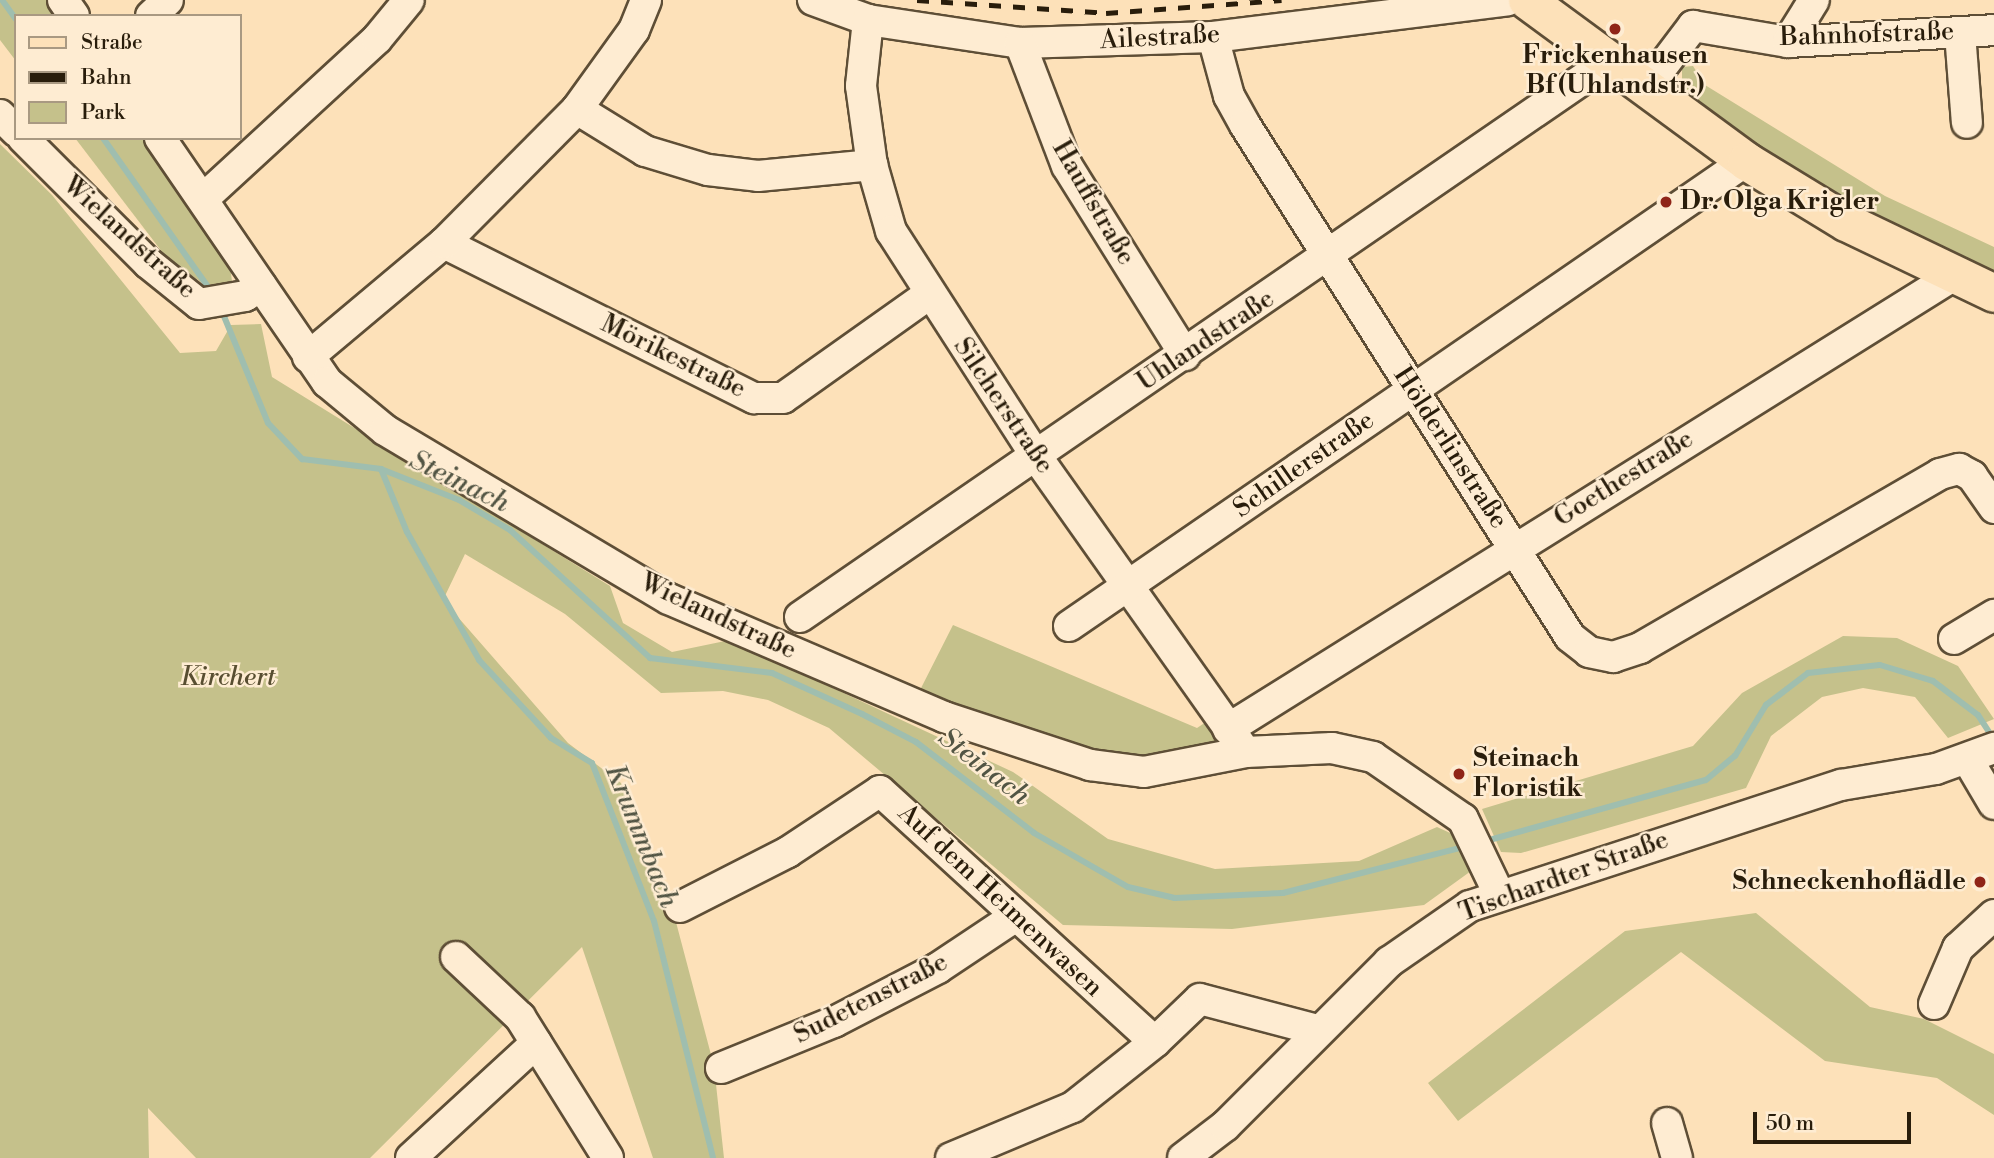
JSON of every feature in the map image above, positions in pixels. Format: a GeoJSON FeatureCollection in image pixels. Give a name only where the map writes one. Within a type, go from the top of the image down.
{"type":"FeatureCollection","features":[{"type":"Feature","properties":{"kind":"main road"},"geometry":{"type":"LineString","coordinates":[[1527,0],[1746,161],[1951,276],[1994,293]]}},
{"type":"Feature","properties":{"kind":"street"},"geometry":{"type":"LineString","coordinates":[[153,14],[168,0]]}},
{"type":"Feature","properties":{"kind":"street"},"geometry":{"type":"LineString","coordinates":[[203,199],[377,38],[409,0]]}},
{"type":"Feature","properties":{"kind":"street"},"geometry":{"type":"LineString","coordinates":[[308,358],[444,243],[577,109],[634,30],[646,0]]}},
{"type":"Feature","properties":{"kind":"street","name":"Ailestraße"},"geometry":{"type":"LineString","coordinates":[[813,0],[869,20],[1020,43],[1213,37],[1508,0]]}},
{"type":"Feature","properties":{"kind":"street"},"geometry":{"type":"LineString","coordinates":[[1788,42],[1814,0]]}},
{"type":"Feature","properties":{"kind":"street","name":"Silcherstraße"},"geometry":{"type":"LineString","coordinates":[[869,20],[861,86],[872,165],[891,230],[928,295],[1036,456],[1130,584],[1227,729],[1246,752]]}},
{"type":"Feature","properties":{"kind":"street","name":"Bahnhofstraße"},"geometry":{"type":"LineString","coordinates":[[1646,88],[1693,26],[1788,42],[1994,30]]}},
{"type":"Feature","properties":{"kind":"street"},"geometry":{"type":"LineString","coordinates":[[1960,33],[1967,123]]}},
{"type":"Feature","properties":{"kind":"street","name":"Hölderlinstraße"},"geometry":{"type":"LineString","coordinates":[[1213,37],[1229,96],[1570,637],[1589,652],[1613,657],[1959,470],[1972,476],[1994,508]]}},
{"type":"Feature","properties":{"kind":"street","name":"Hauffstraße"},"geometry":{"type":"LineString","coordinates":[[1020,43],[1067,166],[1185,355]]}},
{"type":"Feature","properties":{"kind":"street","name":"Uhlandstraße"},"geometry":{"type":"LineString","coordinates":[[800,617],[1329,257],[1609,61]]}},
{"type":"Feature","properties":{"kind":"street"},"geometry":{"type":"LineString","coordinates":[[577,109],[645,151],[708,170],[758,176],[872,165]]}},
{"type":"Feature","properties":{"kind":"street"},"geometry":{"type":"LineString","coordinates":[[0,116],[14,129]]}},
{"type":"Feature","properties":{"kind":"street","name":"Wielandstraße"},"geometry":{"type":"LineString","coordinates":[[25,140],[148,263],[199,303],[210,304],[253,291],[308,358],[385,430],[669,599],[944,717],[1090,765],[1144,772],[1246,752],[1332,748],[1373,757],[1471,831],[1485,857],[1499,894]]}},
{"type":"Feature","properties":{"kind":"street"},"geometry":{"type":"LineString","coordinates":[[161,140],[203,199],[253,291]]}},
{"type":"Feature","properties":{"kind":"street","name":"Schillerstraße"},"geometry":{"type":"LineString","coordinates":[[1069,626],[1746,161]]}},
{"type":"Feature","properties":{"kind":"street","name":"Mörikestraße"},"geometry":{"type":"LineString","coordinates":[[444,243],[754,398],[783,398],[928,295]]}},
{"type":"Feature","properties":{"kind":"street","name":"Goethestraße"},"geometry":{"type":"LineString","coordinates":[[1227,729],[1515,546],[1951,276]]}},
{"type":"Feature","properties":{"kind":"street"},"geometry":{"type":"LineString","coordinates":[[1954,639],[1994,615]]}},
{"type":"Feature","properties":{"kind":"street"},"geometry":{"type":"LineString","coordinates":[[1983,753],[1994,804]]}},
{"type":"Feature","properties":{"kind":"street","name":"Tischardter Straße"},"geometry":{"type":"LineString","coordinates":[[1183,1158],[1225,1126],[1317,1030],[1437,924],[1499,894],[1841,785],[1983,753]]}},
{"type":"Feature","properties":{"kind":"street","name":"Auf dem Heimenwasen"},"geometry":{"type":"LineString","coordinates":[[680,906],[788,852],[880,791],[1013,918],[1155,1042]]}},
{"type":"Feature","properties":{"kind":"street"},"geometry":{"type":"LineString","coordinates":[[1934,1004],[1958,948],[1994,915]]}},
{"type":"Feature","properties":{"kind":"street","name":"Sudetenstraße"},"geometry":{"type":"LineString","coordinates":[[721,1068],[869,1004],[939,968],[1013,918]]}},
{"type":"Feature","properties":{"kind":"street"},"geometry":{"type":"LineString","coordinates":[[456,957],[520,1017],[608,1158]]}},
{"type":"Feature","properties":{"kind":"street"},"geometry":{"type":"LineString","coordinates":[[951,1158],[1073,1107],[1155,1042],[1199,999],[1317,1030]]}},
{"type":"Feature","properties":{"kind":"street"},"geometry":{"type":"LineString","coordinates":[[411,1158],[536,1043]]}},
{"type":"Feature","properties":{"kind":"street"},"geometry":{"type":"LineString","coordinates":[[1667,1123],[1677,1158]]}},
{"type":"Feature","properties":{"kind":"green space"},"geometry":{"type":"Polygon","coordinates":[[[0,0],[48,0],[58,14],[14,14],[14,58],[0,40],[0,0]]]}},
{"type":"Feature","properties":{"kind":"green space"},"geometry":{"type":"Polygon","coordinates":[[[1693,66],[1705,85],[1885,196],[1994,247],[1994,284],[1945,265],[1682,103],[1682,67],[1693,66]]]}},
{"type":"Feature","properties":{"kind":"green space"},"geometry":{"type":"Polygon","coordinates":[[[77,140],[149,140],[228,247],[232,282],[205,285],[166,257],[77,140]]]}},
{"type":"Feature","properties":{"kind":"green space","name":"Kirchert"},"geometry":{"type":"Polygon","coordinates":[[[0,144],[52,195],[180,353],[216,351],[231,325],[261,324],[272,377],[610,586],[623,623],[672,652],[730,640],[1013,772],[1108,839],[1215,869],[1359,861],[1437,827],[1459,837],[1471,871],[1424,905],[1232,929],[1063,925],[829,728],[768,700],[723,691],[661,693],[565,614],[465,554],[443,600],[568,743],[621,783],[672,907],[714,1066],[724,1158],[653,1158],[582,947],[370,1158],[196,1158],[148,1108],[149,1158],[0,1158],[0,144]]]}},
{"type":"Feature","properties":{"kind":"green space"},"geometry":{"type":"Polygon","coordinates":[[[953,625],[1197,728],[1209,720],[1218,742],[1208,754],[1120,759],[917,696],[953,625]]]}},
{"type":"Feature","properties":{"kind":"green space"},"geometry":{"type":"Polygon","coordinates":[[[1843,636],[1897,638],[1958,666],[1994,719],[1948,738],[1915,697],[1863,688],[1822,697],[1771,736],[1746,788],[1521,853],[1501,852],[1482,809],[1693,746],[1742,693],[1843,636]]]}},
{"type":"Feature","properties":{"kind":"green space"},"geometry":{"type":"Polygon","coordinates":[[[1756,913],[1870,1007],[1924,1019],[1994,1054],[1994,1115],[1937,1078],[1825,1061],[1681,952],[1458,1121],[1428,1083],[1625,931],[1756,913]]]}},
{"type":"Feature","properties":{"kind":"waterway","name":"Steinach"},"geometry":{"type":"LineString","coordinates":[[2,0],[14,16]]}},
{"type":"Feature","properties":{"kind":"waterway","name":"Steinach"},"geometry":{"type":"LineString","coordinates":[[104,140],[213,294]]}},
{"type":"Feature","properties":{"kind":"waterway","name":"Steinach"},"geometry":{"type":"LineString","coordinates":[[221,309],[268,423],[302,459],[381,469],[459,500],[510,530],[650,658],[772,673],[862,714],[916,742],[1034,833],[1128,887],[1175,898],[1283,893],[1468,846]]}},
{"type":"Feature","properties":{"kind":"waterway","name":"Krummbach"},"geometry":{"type":"LineString","coordinates":[[381,469],[407,532],[479,660],[551,738],[592,763],[654,921],[713,1158]]}},
{"type":"Feature","properties":{"kind":"waterway","name":"Steinach"},"geometry":{"type":"LineString","coordinates":[[1482,842],[1706,780],[1735,756],[1766,705],[1808,673],[1880,665],[1933,681],[1978,715],[1994,740]]}},
{"type":"Feature","properties":{"kind":"railway"},"geometry":{"type":"LineString","coordinates":[[917,0],[1106,13],[1282,0]]}},
{"type":"Feature","properties":{"kind":"place","name":"Frickenhausen Bf (Uhlandstr.)"},"geometry":{"type":"Point","coordinates":[1615,29]}},
{"type":"Feature","properties":{"kind":"place","name":"Dr. Olga Krigler"},"geometry":{"type":"Point","coordinates":[1666,202]}},
{"type":"Feature","properties":{"kind":"place","name":"Steinach Floristik"},"geometry":{"type":"Point","coordinates":[1459,774]}},
{"type":"Feature","properties":{"kind":"place","name":"Schneckenhoflädle"},"geometry":{"type":"Point","coordinates":[1980,882]}}]}
